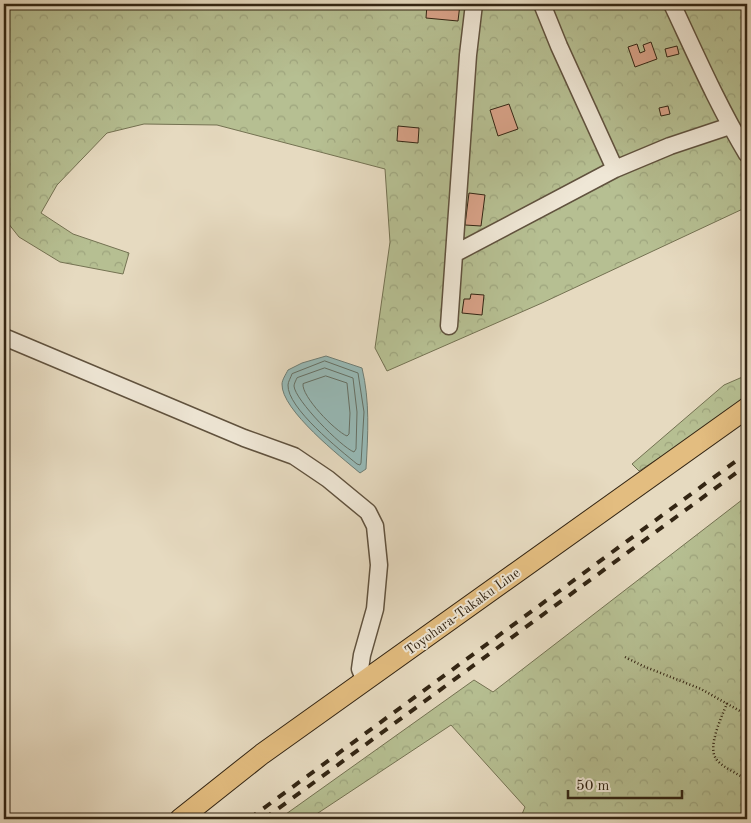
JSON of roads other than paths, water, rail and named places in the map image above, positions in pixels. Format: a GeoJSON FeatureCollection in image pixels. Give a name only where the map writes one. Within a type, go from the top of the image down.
{"type":"FeatureCollection","features":[{"type":"Feature","properties":{"kind":"main road","name":"Toyohara-Takaku Line"},"geometry":{"type":"LineString","coordinates":[[180,819],[262,754],[747,408]]}},
{"type":"Feature","properties":{"kind":"street"},"geometry":{"type":"LineString","coordinates":[[449,326],[468,55],[474,4]]}},
{"type":"Feature","properties":{"kind":"street"},"geometry":{"type":"LineString","coordinates":[[542,4],[615,169]]}},
{"type":"Feature","properties":{"kind":"street"},"geometry":{"type":"LineString","coordinates":[[672,4],[730,126],[747,154]]}},
{"type":"Feature","properties":{"kind":"street"},"geometry":{"type":"LineString","coordinates":[[454,254],[615,169],[670,146],[730,126]]}},
{"type":"Feature","properties":{"kind":"street"},"geometry":{"type":"LineString","coordinates":[[4,338],[244,438],[294,456],[328,479],[368,512],[375,526],[379,565],[375,609],[360,669],[365,680]]}},
{"type":"Feature","properties":{"kind":"water"},"geometry":{"type":"Polygon","coordinates":[[[326,356],[362,368],[365,380],[368,430],[366,469],[360,473],[327,445],[301,419],[284,395],[282,382],[288,370],[302,363],[326,356]]]}},
{"type":"Feature","properties":{"kind":"railway"},"geometry":{"type":"LineString","coordinates":[[249,819],[747,453]]}},
{"type":"Feature","properties":{"kind":"railway"},"geometry":{"type":"LineString","coordinates":[[264,819],[747,465]]}}]}
